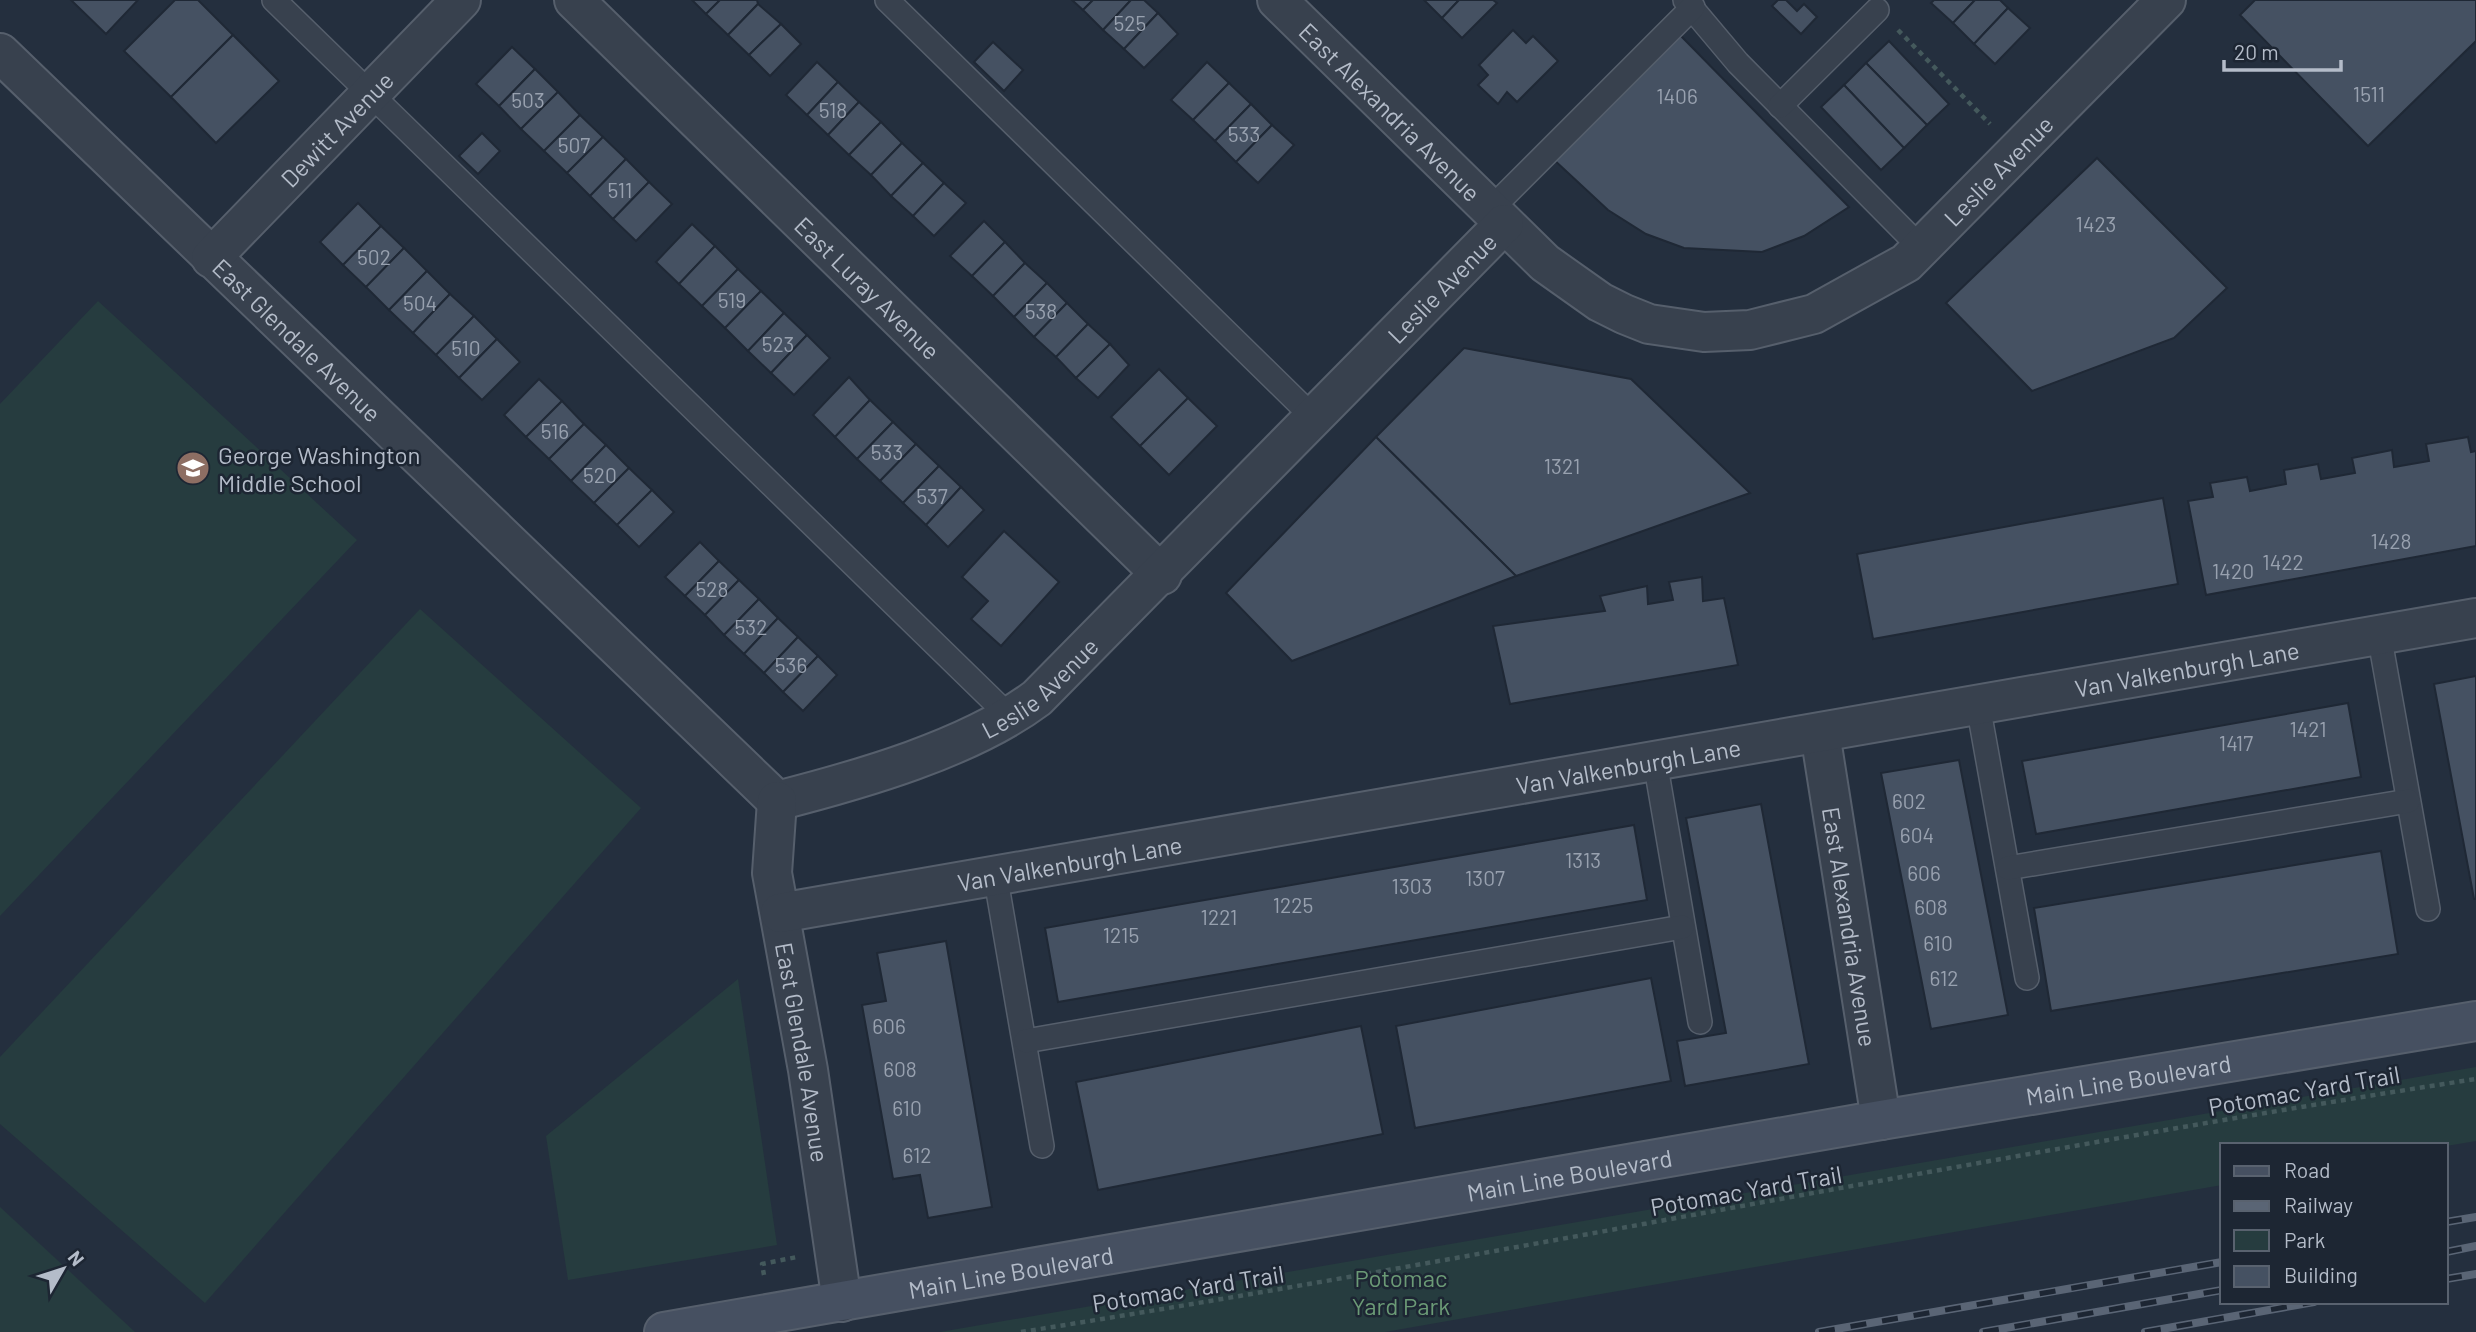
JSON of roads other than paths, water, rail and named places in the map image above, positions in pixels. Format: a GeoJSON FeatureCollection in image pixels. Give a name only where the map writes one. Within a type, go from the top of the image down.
{"type":"FeatureCollection","features":[{"type":"Feature","properties":{"kind":"street","name":"Dewitt Avenue"},"geometry":{"type":"LineString","coordinates":[[211,258],[461,0]]}},
{"type":"Feature","properties":{"kind":"street","name":"East Luray Avenue"},"geometry":{"type":"LineString","coordinates":[[574,0],[1162,575]]}},
{"type":"Feature","properties":{"kind":"street","name":"East Alexandria Avenue"},"geometry":{"type":"LineString","coordinates":[[1277,0],[1497,217]]}},
{"type":"Feature","properties":{"kind":"street","name":"Leslie Avenue"},"geometry":{"type":"LineString","coordinates":[[791,797],[941,750],[1012,718],[1056,681],[1314,418],[1497,217],[1545,263],[1600,302],[1650,324],[1704,332],[1750,330],[1814,314],[1872,285],[1906,262],[2017,151],[2158,3]]}},
{"type":"Feature","properties":{"kind":"street","name":"East Glendale Avenue"},"geometry":{"type":"LineString","coordinates":[[0,53],[211,258],[791,797],[772,873],[808,1069],[842,1303]]}},
{"type":"Feature","properties":{"kind":"street","name":"Van Valkenburgh Lane"},"geometry":{"type":"LineString","coordinates":[[780,914],[995,874],[2476,618]]}},
{"type":"Feature","properties":{"kind":"street","name":"East Alexandria Avenue"},"geometry":{"type":"LineString","coordinates":[[1820,733],[1881,1120]]}},
{"type":"Feature","properties":{"kind":"street","name":"Main Line Boulevard"},"geometry":{"type":"LineString","coordinates":[[664,1332],[1881,1120],[2476,1021]]}},
{"type":"Feature","properties":{"kind":"lane"},"geometry":{"type":"LineString","coordinates":[[274,0],[1012,718]]}},
{"type":"Feature","properties":{"kind":"lane"},"geometry":{"type":"LineString","coordinates":[[887,0],[1314,418]]}},
{"type":"Feature","properties":{"kind":"lane"},"geometry":{"type":"LineString","coordinates":[[1497,217],[1689,4],[1738,63],[1921,248]]}},
{"type":"Feature","properties":{"kind":"lane"},"geometry":{"type":"LineString","coordinates":[[1780,106],[1877,10]]}},
{"type":"Feature","properties":{"kind":"lane"},"geometry":{"type":"LineString","coordinates":[[2379,634],[2428,909]]}},
{"type":"Feature","properties":{"kind":"lane"},"geometry":{"type":"LineString","coordinates":[[1978,705],[2027,978]]}},
{"type":"Feature","properties":{"kind":"lane"},"geometry":{"type":"LineString","coordinates":[[1655,761],[1700,1022]]}},
{"type":"Feature","properties":{"kind":"lane"},"geometry":{"type":"LineString","coordinates":[[2008,868],[2408,801]]}},
{"type":"Feature","properties":{"kind":"lane"},"geometry":{"type":"LineString","coordinates":[[995,874],[1026,1041],[1042,1146]]}},
{"type":"Feature","properties":{"kind":"lane"},"geometry":{"type":"LineString","coordinates":[[1026,1041],[1682,927]]}},
{"type":"Feature","properties":{"kind":"railway"},"geometry":{"type":"LineString","coordinates":[[2448,1222],[2476,1217]]}},
{"type":"Feature","properties":{"kind":"railway"},"geometry":{"type":"LineString","coordinates":[[2448,1252],[2476,1246]]}},
{"type":"Feature","properties":{"kind":"railway"},"geometry":{"type":"LineString","coordinates":[[1819,1332],[2220,1262]]}},
{"type":"Feature","properties":{"kind":"railway"},"geometry":{"type":"LineString","coordinates":[[2448,1279],[2476,1274]]}},
{"type":"Feature","properties":{"kind":"railway"},"geometry":{"type":"LineString","coordinates":[[1983,1332],[2220,1290]]}},
{"type":"Feature","properties":{"kind":"railway"},"geometry":{"type":"LineString","coordinates":[[2145,1332],[2303,1304]]}},
{"type":"Feature","properties":{"kind":"place","name":"George Washington Middle School"},"geometry":{"type":"Point","coordinates":[193,468]}},
{"type":"Feature","properties":{"kind":"park label","name":"Potomac Yard Park"},"geometry":{"type":"Point","coordinates":[1401,1291]}}]}
